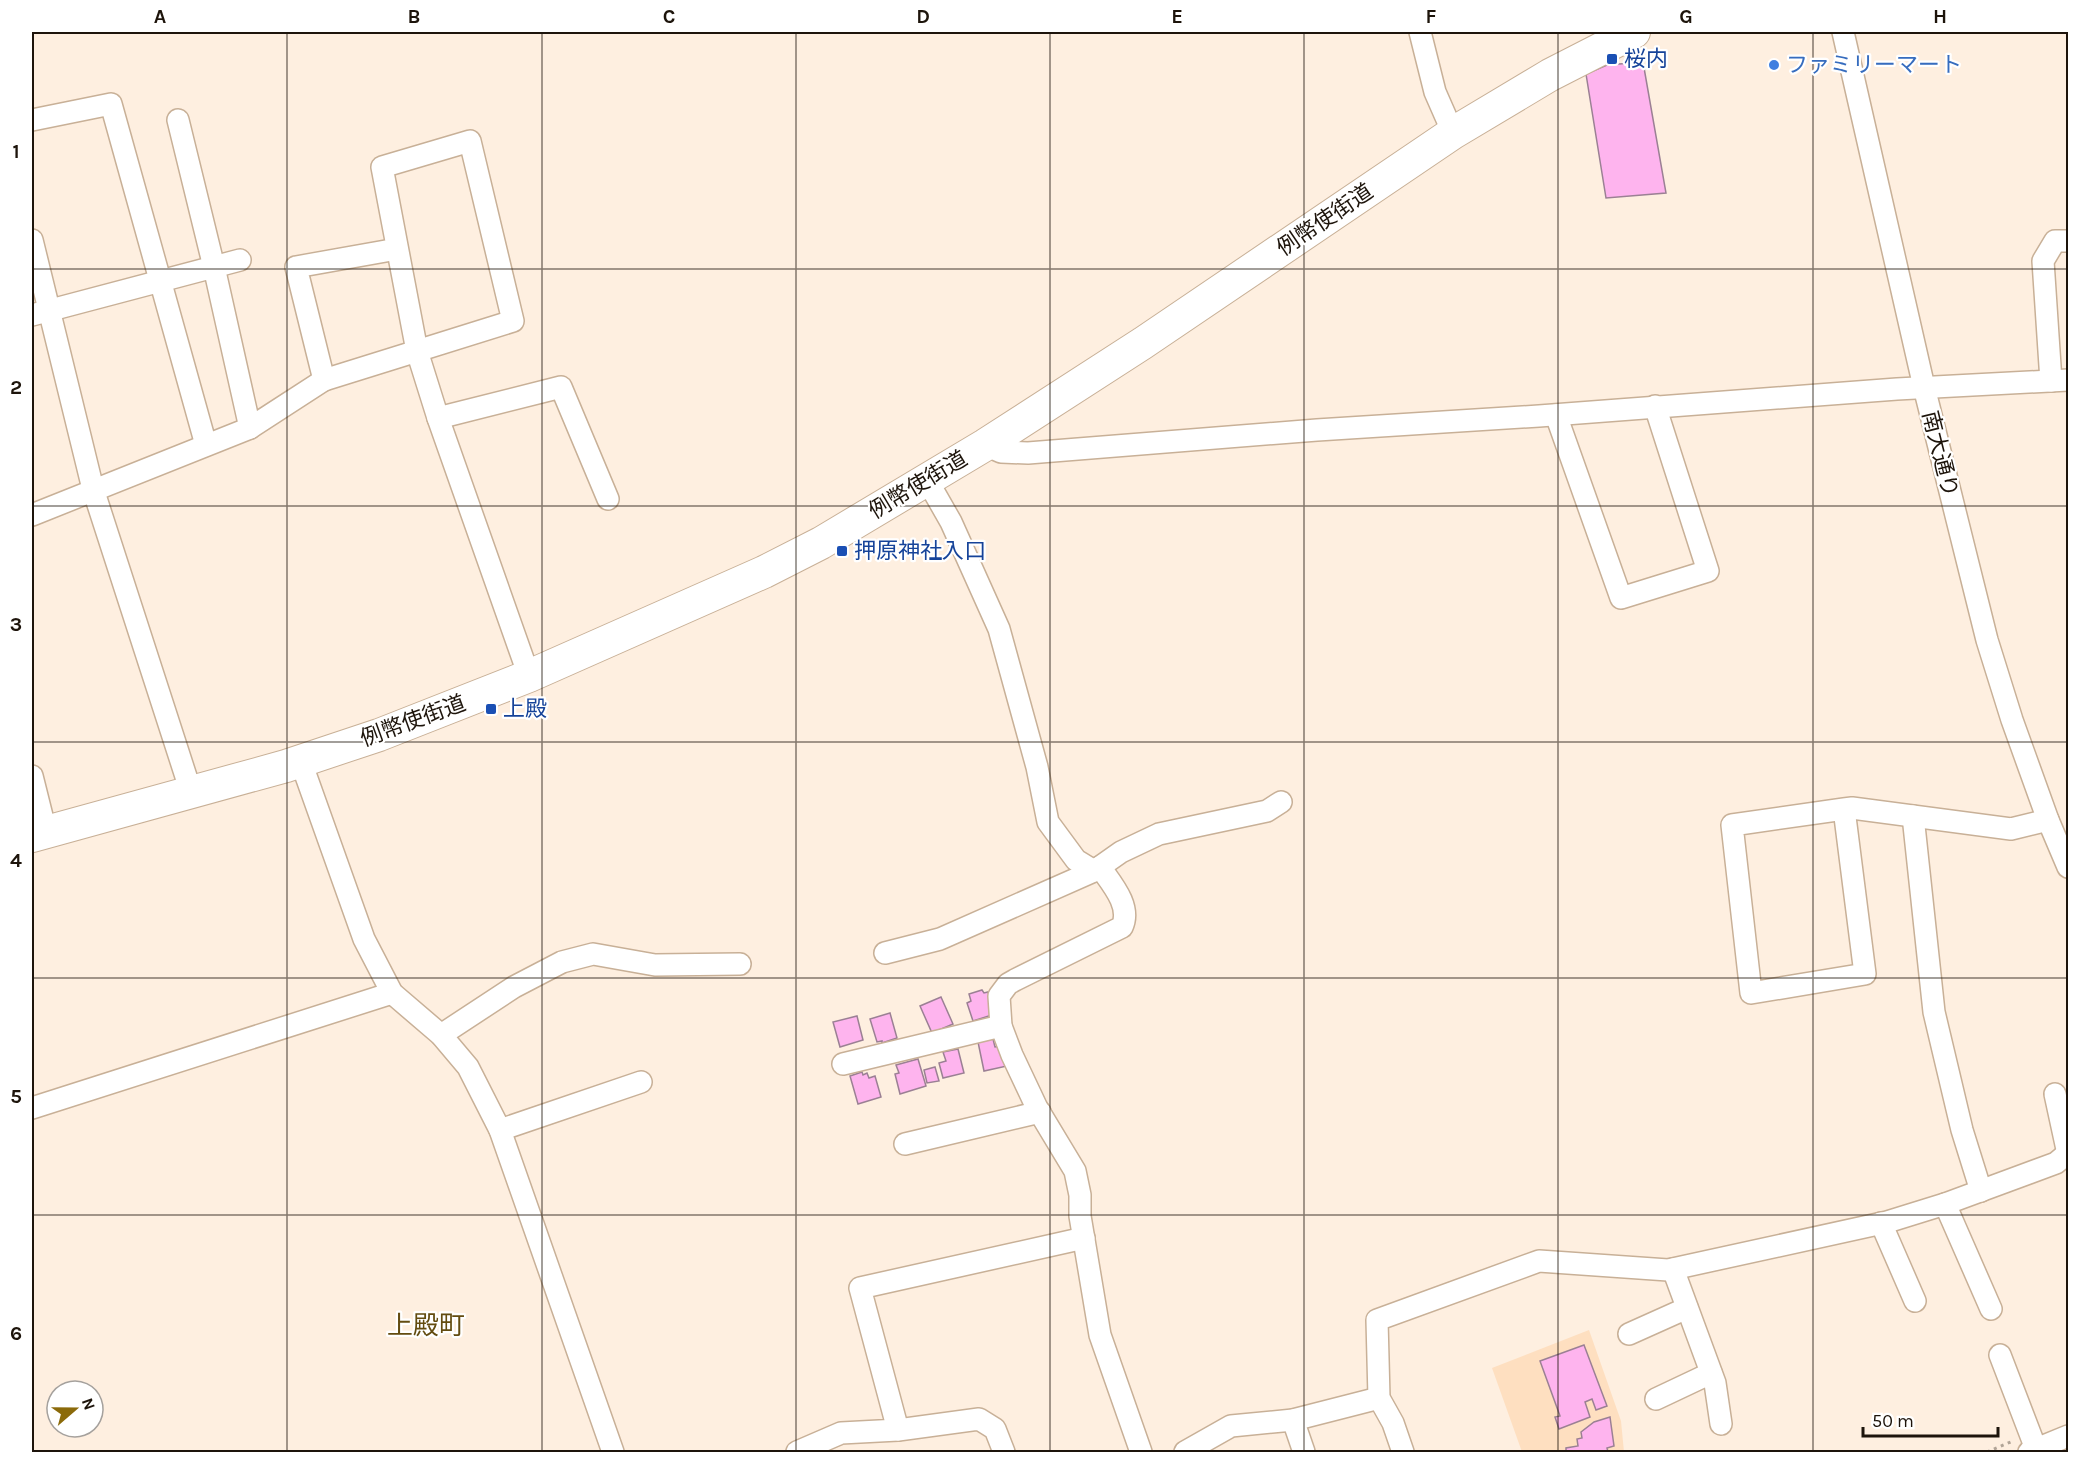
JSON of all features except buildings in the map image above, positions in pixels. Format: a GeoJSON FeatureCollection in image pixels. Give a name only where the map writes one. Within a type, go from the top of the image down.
{"type":"FeatureCollection","features":[{"type":"Feature","properties":{"kind":"highway","name":"例幣使街道"},"geometry":{"type":"LineString","coordinates":[[39,834],[301,762],[442,711],[530,676],[764,572],[821,543],[985,445],[1153,337],[1453,133],[1550,75],[1634,32]]}},
{"type":"Feature","properties":{"kind":"street"},"geometry":{"type":"LineString","coordinates":[[1420,32],[1435,92],[1453,133]]}},
{"type":"Feature","properties":{"kind":"street","name":"南大通り"},"geometry":{"type":"LineString","coordinates":[[1843,32],[1924,387],[1987,640],[2012,720],[2048,820],[2068,867]]}},
{"type":"Feature","properties":{"kind":"street"},"geometry":{"type":"LineString","coordinates":[[32,120],[111,104],[206,445]]}},
{"type":"Feature","properties":{"kind":"street"},"geometry":{"type":"LineString","coordinates":[[178,120],[250,428]]}},
{"type":"Feature","properties":{"kind":"street"},"geometry":{"type":"LineString","coordinates":[[32,515],[250,428],[324,380],[417,351],[513,321],[470,141],[382,167],[417,351],[438,418],[530,676]]}},
{"type":"Feature","properties":{"kind":"street"},"geometry":{"type":"LineString","coordinates":[[32,240],[41,313],[93,489],[191,792]]}},
{"type":"Feature","properties":{"kind":"street"},"geometry":{"type":"LineString","coordinates":[[985,445],[1001,452],[1028,453],[1655,406],[2060,380],[2043,261],[2055,241],[2068,241]]}},
{"type":"Feature","properties":{"kind":"street"},"geometry":{"type":"LineString","coordinates":[[324,380],[296,267],[397,249]]}},
{"type":"Feature","properties":{"kind":"street"},"geometry":{"type":"LineString","coordinates":[[41,313],[240,260]]}},
{"type":"Feature","properties":{"kind":"street"},"geometry":{"type":"LineString","coordinates":[[438,418],[561,387],[608,499]]}},
{"type":"Feature","properties":{"kind":"street"},"geometry":{"type":"LineString","coordinates":[[1556,415],[1621,598],[1708,572],[1655,406]]}},
{"type":"Feature","properties":{"kind":"street"},"geometry":{"type":"LineString","coordinates":[[927,480],[951,522],[999,629],[1037,766],[1048,822],[1076,860],[1097,869],[1123,905],[1126,914],[1122,927],[1008,984],[999,996],[1001,1026],[1012,1055],[1040,1112],[1075,1171],[1080,1195],[1080,1216],[1100,1335],[1141,1452]]}},
{"type":"Feature","properties":{"kind":"street"},"geometry":{"type":"LineString","coordinates":[[301,762],[364,939],[392,993],[441,1035],[468,1067],[500,1130],[613,1452]]}},
{"type":"Feature","properties":{"kind":"street"},"geometry":{"type":"LineString","coordinates":[[32,776],[39,834]]}},
{"type":"Feature","properties":{"kind":"street"},"geometry":{"type":"LineString","coordinates":[[885,953],[940,939],[1097,869],[1121,852],[1159,834],[1267,811],[1281,802]]}},
{"type":"Feature","properties":{"kind":"street"},"geometry":{"type":"LineString","coordinates":[[1844,809],[1865,974],[1751,993],[1732,825],[1844,809],[1852,808],[2011,829],[2048,820]]}},
{"type":"Feature","properties":{"kind":"street"},"geometry":{"type":"LineString","coordinates":[[1913,816],[1934,1012],[1962,1130],[1980,1191]]}},
{"type":"Feature","properties":{"kind":"street"},"geometry":{"type":"LineString","coordinates":[[441,1035],[533,977],[562,962],[593,954],[655,965],[740,964]]}},
{"type":"Feature","properties":{"kind":"street"},"geometry":{"type":"LineString","coordinates":[[32,1108],[392,993]]}},
{"type":"Feature","properties":{"kind":"street"},"geometry":{"type":"LineString","coordinates":[[843,1064],[1001,1026]]}},
{"type":"Feature","properties":{"kind":"street"},"geometry":{"type":"LineString","coordinates":[[500,1130],[641,1082]]}},
{"type":"Feature","properties":{"kind":"street"},"geometry":{"type":"LineString","coordinates":[[1402,1452],[1394,1423],[1379,1398],[1377,1320],[1539,1261],[1673,1269],[1881,1223],[1945,1204],[2056,1163],[2068,1153],[2055,1094]]}},
{"type":"Feature","properties":{"kind":"street"},"geometry":{"type":"LineString","coordinates":[[905,1144],[1040,1112]]}},
{"type":"Feature","properties":{"kind":"street"},"geometry":{"type":"LineString","coordinates":[[1945,1204],[1991,1309]]}},
{"type":"Feature","properties":{"kind":"street"},"geometry":{"type":"LineString","coordinates":[[1881,1223],[1915,1300]]}},
{"type":"Feature","properties":{"kind":"street"},"geometry":{"type":"LineString","coordinates":[[898,1430],[860,1288],[1084,1238]]}},
{"type":"Feature","properties":{"kind":"street"},"geometry":{"type":"LineString","coordinates":[[1673,1269],[1715,1383],[1721,1425]]}},
{"type":"Feature","properties":{"kind":"street"},"geometry":{"type":"LineString","coordinates":[[1629,1334],[1687,1308]]}},
{"type":"Feature","properties":{"kind":"street"},"geometry":{"type":"LineString","coordinates":[[2000,1354],[2032,1451],[2068,1436]]}},
{"type":"Feature","properties":{"kind":"street"},"geometry":{"type":"LineString","coordinates":[[1656,1399],[1711,1373]]}},
{"type":"Feature","properties":{"kind":"street"},"geometry":{"type":"LineString","coordinates":[[1185,1452],[1231,1426],[1293,1420],[1379,1398]]}},
{"type":"Feature","properties":{"kind":"street"},"geometry":{"type":"LineString","coordinates":[[796,1452],[841,1433],[898,1430],[979,1419],[994,1429],[1004,1452]]}},
{"type":"Feature","properties":{"kind":"street"},"geometry":{"type":"LineString","coordinates":[[1293,1420],[1304,1452]]}},
{"type":"Feature","properties":{"kind":"shaded area"},"geometry":{"type":"Polygon","coordinates":[[[1589,1330],[1621,1421],[1624,1452],[1522,1452],[1492,1368],[1589,1330]]]}},
{"type":"Feature","properties":{"kind":"place","name":"桜内"},"geometry":{"type":"Point","coordinates":[1612,59]}},
{"type":"Feature","properties":{"kind":"place","name":"ファミリーマート"},"geometry":{"type":"Point","coordinates":[1774,65]}},
{"type":"Feature","properties":{"kind":"place","name":"押原神社入口"},"geometry":{"type":"Point","coordinates":[842,551]}},
{"type":"Feature","properties":{"kind":"place","name":"上殿"},"geometry":{"type":"Point","coordinates":[491,709]}},
{"type":"Feature","properties":{"kind":"district","name":"上殿町"},"geometry":{"type":"Point","coordinates":[426,1325]}}]}
